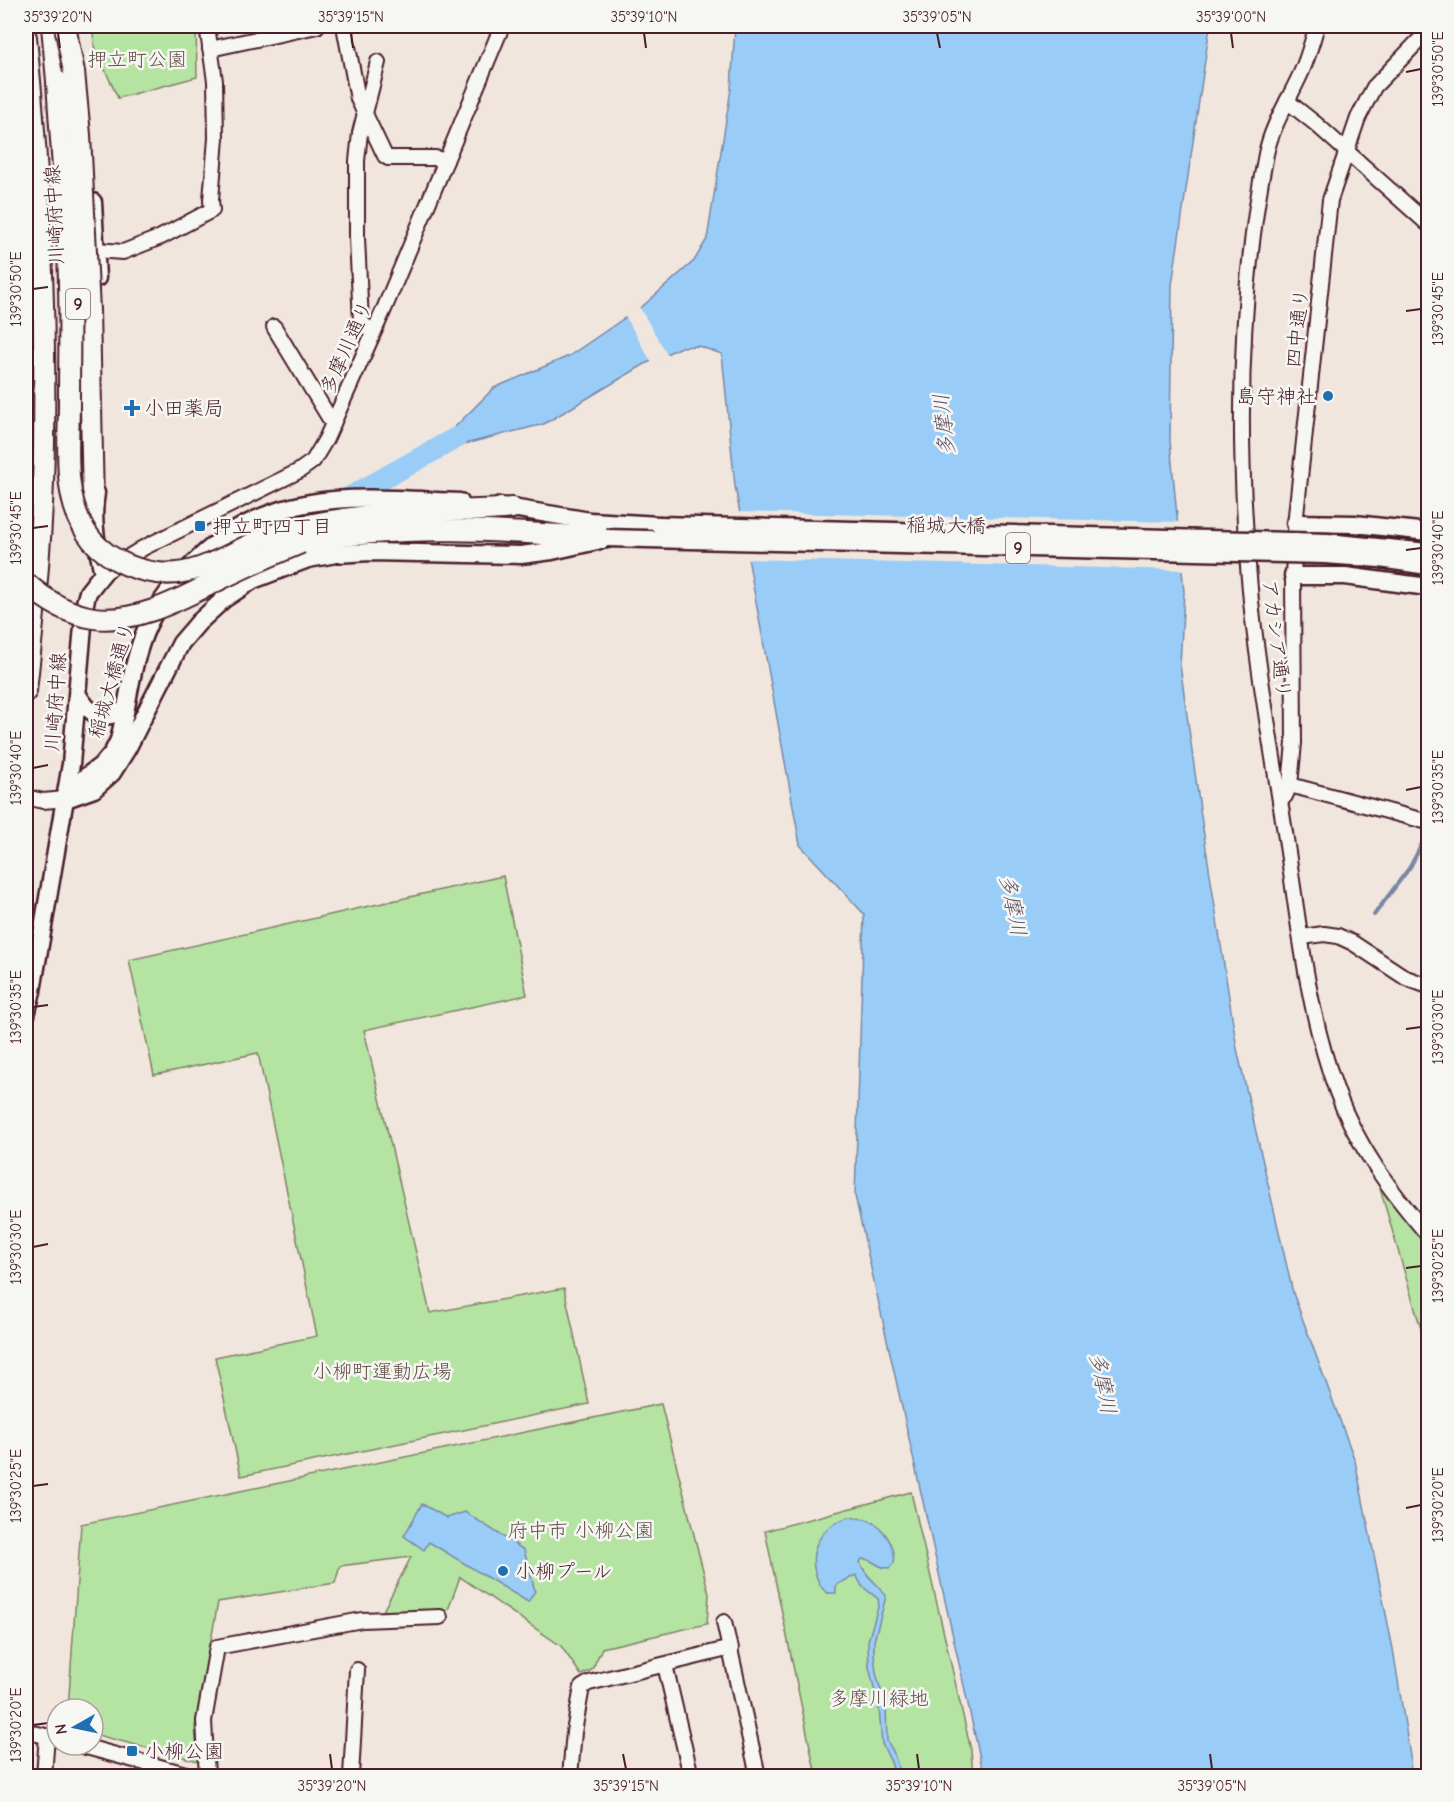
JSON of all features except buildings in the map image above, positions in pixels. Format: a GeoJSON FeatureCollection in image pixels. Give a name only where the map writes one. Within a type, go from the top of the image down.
{"type":"FeatureCollection","features":[{"type":"Feature","properties":{"kind":"highway"},"geometry":{"type":"LineString","coordinates":[[52,26],[69,283],[69,473],[80,519],[86,532],[95,543],[123,564],[167,574],[197,569],[264,538],[329,520],[437,511],[484,511],[512,508]]}},
{"type":"Feature","properties":{"kind":"highway"},"geometry":{"type":"LineString","coordinates":[[72,27],[89,310],[93,504]]}},
{"type":"Feature","properties":{"kind":"highway"},"geometry":{"type":"LineString","coordinates":[[26,36],[38,187],[45,343],[45,443],[39,563],[26,691]]}},
{"type":"Feature","properties":{"kind":"highway"},"geometry":{"type":"LineString","coordinates":[[26,583],[59,608],[79,615],[112,618],[133,616],[156,608],[268,556],[301,543],[334,537],[368,532],[410,531],[528,533],[608,531]]}},
{"type":"Feature","properties":{"kind":"main road","name":"川崎府中線"},"geometry":{"type":"LineString","coordinates":[[72,27],[82,64],[96,250],[101,447],[93,504],[94,530],[103,573]]}},
{"type":"Feature","properties":{"kind":"main road","name":"川崎府中線"},"geometry":{"type":"LineString","coordinates":[[72,27],[67,74],[78,277],[75,472],[82,532],[92,556],[103,573]]}},
{"type":"Feature","properties":{"kind":"main road"},"geometry":{"type":"LineString","coordinates":[[73,165],[91,164]]}},
{"type":"Feature","properties":{"kind":"main road","name":"稲城大橋通り"},"geometry":{"type":"LineString","coordinates":[[66,799],[79,782],[103,764],[119,740],[135,659],[148,624],[171,588],[206,551],[253,520],[284,508],[312,501],[371,498],[484,503],[608,531]]}},
{"type":"Feature","properties":{"kind":"main road"},"geometry":{"type":"LineString","coordinates":[[1295,523],[1355,524],[1428,532]]}},
{"type":"Feature","properties":{"kind":"main road","name":"稲城大橋通り"},"geometry":{"type":"LineString","coordinates":[[66,799],[94,789],[117,766],[181,643],[199,622],[234,592],[253,580],[308,559],[336,554],[370,552],[521,555],[552,551],[608,531]]}},
{"type":"Feature","properties":{"kind":"main road","name":"稲城大橋"},"geometry":{"type":"LineString","coordinates":[[608,531],[1327,542],[1428,552]]}},
{"type":"Feature","properties":{"kind":"main road","name":"稲城大橋"},"geometry":{"type":"LineString","coordinates":[[608,531],[1326,555],[1380,559],[1428,566]]}},
{"type":"Feature","properties":{"kind":"main road","name":"川崎府中線"},"geometry":{"type":"LineString","coordinates":[[26,1015],[66,799],[78,695],[85,603],[88,592],[103,573]]}},
{"type":"Feature","properties":{"kind":"main road"},"geometry":{"type":"LineString","coordinates":[[1293,576],[1345,576],[1428,587]]}},
{"type":"Feature","properties":{"kind":"main road"},"geometry":{"type":"LineString","coordinates":[[78,695],[87,710],[92,713],[110,716],[125,710]]}},
{"type":"Feature","properties":{"kind":"street"},"geometry":{"type":"LineString","coordinates":[[96,250],[123,252],[160,237],[212,210],[216,138],[215,81],[207,26]]}},
{"type":"Feature","properties":{"kind":"street"},"geometry":{"type":"LineString","coordinates":[[210,49],[317,26]]}},
{"type":"Feature","properties":{"kind":"street"},"geometry":{"type":"LineString","coordinates":[[344,26],[358,99],[384,156],[388,158],[435,158],[446,161]]}},
{"type":"Feature","properties":{"kind":"street","name":"多摩川通り"},"geometry":{"type":"LineString","coordinates":[[103,573],[143,548],[306,467],[316,456],[333,424],[373,333],[502,26]]}},
{"type":"Feature","properties":{"kind":"street","name":"アカシア通り"},"geometry":{"type":"LineString","coordinates":[[1317,26],[1302,72],[1273,131],[1267,152],[1250,253],[1245,334],[1243,438],[1251,604],[1313,1010],[1323,1052],[1337,1094],[1372,1163],[1396,1197],[1428,1235]]}},
{"type":"Feature","properties":{"kind":"street","name":"四中通り"},"geometry":{"type":"LineString","coordinates":[[1280,801],[1286,796],[1290,785],[1294,743],[1295,523],[1330,200],[1358,118],[1374,87],[1428,31]]}},
{"type":"Feature","properties":{"kind":"street"},"geometry":{"type":"LineString","coordinates":[[373,333],[361,322],[357,238],[357,161],[364,114],[378,62]]}},
{"type":"Feature","properties":{"kind":"street"},"geometry":{"type":"LineString","coordinates":[[1287,101],[1428,224]]}},
{"type":"Feature","properties":{"kind":"street"},"geometry":{"type":"LineString","coordinates":[[274,327],[333,424]]}},
{"type":"Feature","properties":{"kind":"street"},"geometry":{"type":"LineString","coordinates":[[1345,576],[1339,562],[1342,536],[1355,524]]}},
{"type":"Feature","properties":{"kind":"street"},"geometry":{"type":"LineString","coordinates":[[1290,785],[1428,822]]}},
{"type":"Feature","properties":{"kind":"street"},"geometry":{"type":"LineString","coordinates":[[26,797],[43,801],[66,799]]}},
{"type":"Feature","properties":{"kind":"street"},"geometry":{"type":"LineString","coordinates":[[1302,937],[1324,934],[1338,936],[1353,943],[1406,978],[1428,986]]}},
{"type":"Feature","properties":{"kind":"street"},"geometry":{"type":"LineString","coordinates":[[207,1776],[204,1721],[218,1647],[362,1620],[440,1617]]}},
{"type":"Feature","properties":{"kind":"street"},"geometry":{"type":"LineString","coordinates":[[724,1622],[758,1776]]}},
{"type":"Feature","properties":{"kind":"street"},"geometry":{"type":"LineString","coordinates":[[570,1776],[574,1732],[582,1687],[589,1683],[730,1648]]}},
{"type":"Feature","properties":{"kind":"street"},"geometry":{"type":"LineString","coordinates":[[665,1665],[691,1776]]}},
{"type":"Feature","properties":{"kind":"street"},"geometry":{"type":"LineString","coordinates":[[351,1776],[357,1670]]}},
{"type":"Feature","properties":{"kind":"street"},"geometry":{"type":"LineString","coordinates":[[26,1731],[45,1736]]}},
{"type":"Feature","properties":{"kind":"street"},"geometry":{"type":"LineString","coordinates":[[105,1754],[157,1771],[193,1776]]}},
{"type":"Feature","properties":{"kind":"street"},"geometry":{"type":"LineString","coordinates":[[44,1776],[48,1757]]}},
{"type":"Feature","properties":{"kind":"green space","name":"押立町公園"},"geometry":{"type":"Polygon","coordinates":[[[114,26],[196,26],[197,77],[118,98],[94,46],[93,31],[114,26]]]}},
{"type":"Feature","properties":{"kind":"green space","name":"小柳町運動広場"},"geometry":{"type":"Polygon","coordinates":[[[503,876],[527,995],[364,1030],[430,1313],[564,1288],[589,1404],[241,1476],[215,1357],[317,1336],[258,1053],[154,1075],[129,960],[503,876]]]}},
{"type":"Feature","properties":{"kind":"green space"},"geometry":{"type":"Polygon","coordinates":[[[1379,1185],[1428,1243],[1428,1353],[1379,1185]]]}},
{"type":"Feature","properties":{"kind":"green space","name":"府中市 小柳公園"},"geometry":{"type":"Polygon","coordinates":[[[661,1404],[709,1594],[707,1624],[602,1648],[592,1670],[581,1675],[561,1646],[460,1577],[448,1610],[382,1613],[411,1557],[340,1566],[335,1583],[218,1602],[195,1727],[198,1761],[105,1737],[105,1697],[69,1697],[81,1524],[661,1404]]]}},
{"type":"Feature","properties":{"kind":"green space","name":"多摩川緑地"},"geometry":{"type":"Polygon","coordinates":[[[911,1492],[971,1750],[973,1776],[816,1776],[765,1531],[911,1492]]]}},
{"type":"Feature","properties":{"kind":"water","name":"多摩川"},"geometry":{"type":"Polygon","coordinates":[[[735,26],[1210,26],[1172,285],[1170,441],[1184,592],[1180,665],[1237,1049],[1293,1293],[1355,1461],[1393,1649],[1410,1756],[1411,1776],[984,1776],[855,1196],[864,914],[800,845],[735,486],[722,354],[698,346],[681,347],[645,364],[544,424],[429,453],[494,388],[569,356],[645,304],[694,261],[707,239],[731,89],[735,26]]]}},
{"type":"Feature","properties":{"kind":"water","name":"小柳プール"},"geometry":{"type":"Polygon","coordinates":[[[422,1504],[447,1518],[465,1512],[524,1550],[535,1591],[528,1602],[429,1542],[424,1550],[404,1536],[422,1504]]]}},
{"type":"Feature","properties":{"kind":"water"},"geometry":{"type":"Polygon","coordinates":[[[849,1517],[866,1519],[874,1523],[884,1532],[893,1550],[894,1563],[889,1568],[866,1559],[860,1562],[865,1572],[886,1596],[874,1641],[874,1654],[876,1673],[886,1708],[887,1741],[893,1751],[901,1776],[895,1776],[882,1744],[879,1708],[869,1667],[868,1641],[879,1604],[878,1599],[862,1586],[856,1575],[836,1585],[836,1593],[828,1593],[820,1585],[814,1568],[815,1549],[824,1532],[849,1517]]]}},
{"type":"Feature","properties":{"kind":"pier"},"geometry":{"type":"Polygon","coordinates":[[[638,305],[668,356],[652,363],[624,314],[638,305]]]}},
{"type":"Feature","properties":{"kind":"pier"},"geometry":{"type":"Polygon","coordinates":[[[737,512],[1180,522],[1185,570],[745,559],[737,512]]]}},
{"type":"Feature","properties":{"kind":"waterway"},"geometry":{"type":"LineString","coordinates":[[336,505],[456,438]]}},
{"type":"Feature","properties":{"kind":"waterway"},"geometry":{"type":"LineString","coordinates":[[1374,915],[1410,867],[1424,840],[1428,811]]}},
{"type":"Feature","properties":{"kind":"place","name":"島守神社"},"geometry":{"type":"Point","coordinates":[1328,396]}},
{"type":"Feature","properties":{"kind":"place","name":"小田薬局"},"geometry":{"type":"Point","coordinates":[132,408]}},
{"type":"Feature","properties":{"kind":"place","name":"押立町四丁目"},"geometry":{"type":"Point","coordinates":[200,526]}},
{"type":"Feature","properties":{"kind":"place","name":"小柳プール"},"geometry":{"type":"Point","coordinates":[503,1571]}},
{"type":"Feature","properties":{"kind":"place","name":"小柳公園"},"geometry":{"type":"Point","coordinates":[132,1751]}}]}
